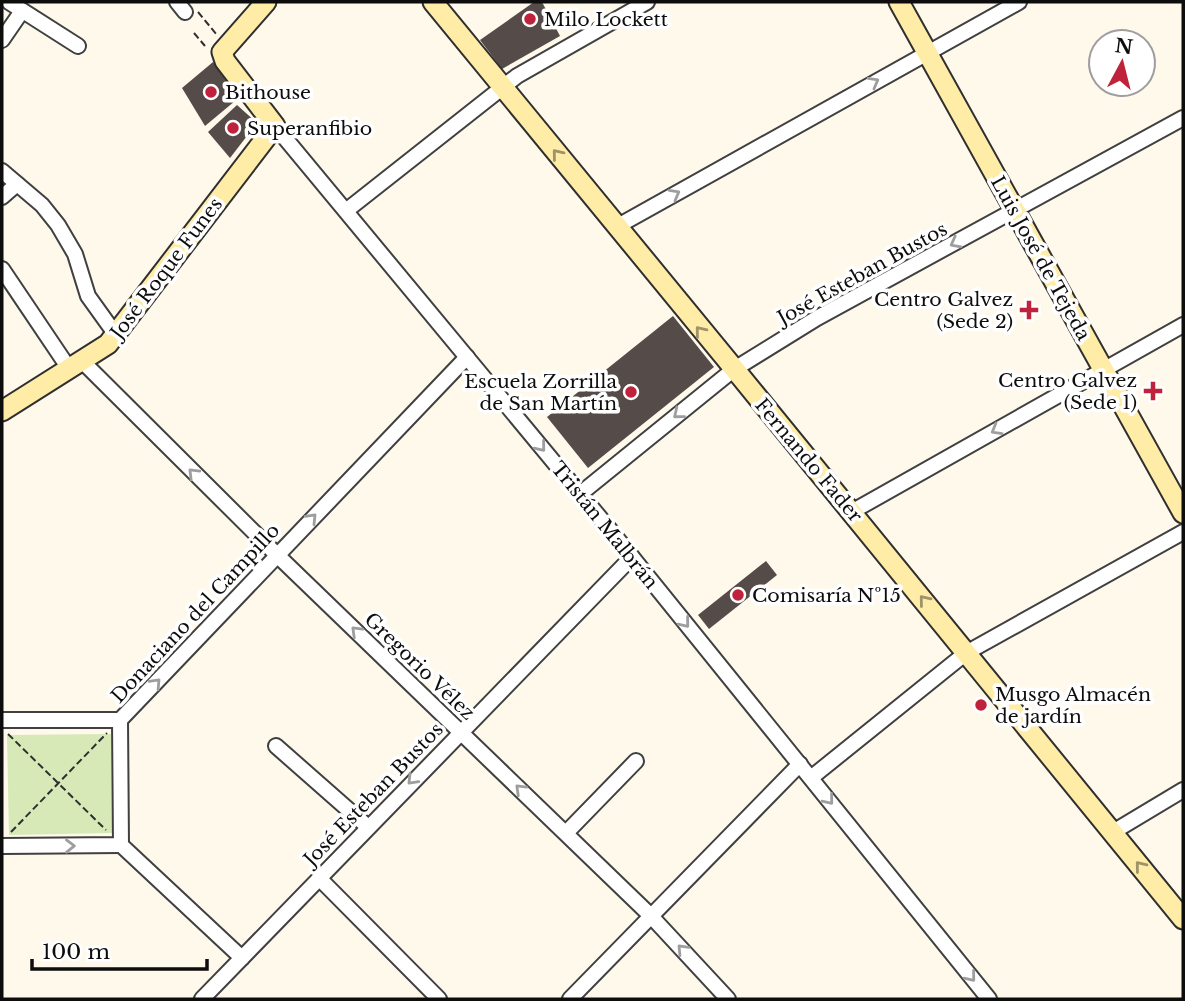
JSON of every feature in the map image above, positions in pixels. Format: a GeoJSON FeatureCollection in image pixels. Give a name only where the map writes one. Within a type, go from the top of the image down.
{"type":"FeatureCollection","features":[{"type":"Feature","properties":{"kind":"main road"},"geometry":{"type":"LineString","coordinates":[[215,45],[266,2]]}},
{"type":"Feature","properties":{"kind":"main road","name":"Fernando Fader"},"geometry":{"type":"LineString","coordinates":[[433,2],[733,370],[853,511],[1183,919]]}},
{"type":"Feature","properties":{"kind":"main road","name":"Luis José de Tejeda"},"geometry":{"type":"LineString","coordinates":[[899,2],[1183,513]]}},
{"type":"Feature","properties":{"kind":"main road","name":"Tristán Malbrán"},"geometry":{"type":"LineString","coordinates":[[215,45],[275,126]]}},
{"type":"Feature","properties":{"kind":"main road","name":"José Roque Funes"},"geometry":{"type":"LineString","coordinates":[[2,411],[77,366],[102,349],[116,335],[275,126]]}},
{"type":"Feature","properties":{"kind":"street"},"geometry":{"type":"LineString","coordinates":[[9,2],[78,47]]}},
{"type":"Feature","properties":{"kind":"street"},"geometry":{"type":"LineString","coordinates":[[347,210],[502,86],[647,2]]}},
{"type":"Feature","properties":{"kind":"street"},"geometry":{"type":"LineString","coordinates":[[616,227],[1019,2]]}},
{"type":"Feature","properties":{"kind":"street"},"geometry":{"type":"LineString","coordinates":[[2,40],[22,11]]}},
{"type":"Feature","properties":{"kind":"street","name":"José Esteban Bustos"},"geometry":{"type":"LineString","coordinates":[[580,494],[733,370],[817,318],[1183,118]]}},
{"type":"Feature","properties":{"kind":"street","name":"Tristán Malbrán"},"geometry":{"type":"LineString","coordinates":[[275,126],[812,777],[987,999]]}},
{"type":"Feature","properties":{"kind":"street"},"geometry":{"type":"LineString","coordinates":[[2,171],[42,205],[58,225],[75,254],[88,296],[116,335]]}},
{"type":"Feature","properties":{"kind":"street"},"geometry":{"type":"LineString","coordinates":[[2,197],[17,184]]}},
{"type":"Feature","properties":{"kind":"street","name":"Gregorio Vélez"},"geometry":{"type":"LineString","coordinates":[[2,269],[77,366],[566,833],[650,915],[728,999]]}},
{"type":"Feature","properties":{"kind":"street"},"geometry":{"type":"LineString","coordinates":[[853,511],[1183,325]]}},
{"type":"Feature","properties":{"kind":"street","name":"Donaciano del Campillo"},"geometry":{"type":"LineString","coordinates":[[121,845],[120,720],[467,357]]}},
{"type":"Feature","properties":{"kind":"street"},"geometry":{"type":"LineString","coordinates":[[812,777],[966,653],[1183,532]]}},
{"type":"Feature","properties":{"kind":"street","name":"José Esteban Bustos"},"geometry":{"type":"LineString","coordinates":[[202,999],[632,557]]}},
{"type":"Feature","properties":{"kind":"street"},"geometry":{"type":"LineString","coordinates":[[2,720],[120,720]]}},
{"type":"Feature","properties":{"kind":"street"},"geometry":{"type":"LineString","coordinates":[[276,746],[368,827]]}},
{"type":"Feature","properties":{"kind":"street"},"geometry":{"type":"LineString","coordinates":[[566,833],[636,761]]}},
{"type":"Feature","properties":{"kind":"street"},"geometry":{"type":"LineString","coordinates":[[570,999],[800,764]]}},
{"type":"Feature","properties":{"kind":"street"},"geometry":{"type":"LineString","coordinates":[[1113,832],[1183,790]]}},
{"type":"Feature","properties":{"kind":"street"},"geometry":{"type":"LineString","coordinates":[[2,846],[121,845],[242,958]]}},
{"type":"Feature","properties":{"kind":"street"},"geometry":{"type":"LineString","coordinates":[[318,878],[439,999]]}},
{"type":"Feature","properties":{"kind":"path"},"geometry":{"type":"LineString","coordinates":[[185,7],[215,45]]}},
{"type":"Feature","properties":{"kind":"path"},"geometry":{"type":"LineString","coordinates":[[194,33],[215,45]]}},
{"type":"Feature","properties":{"kind":"path"},"geometry":{"type":"LineString","coordinates":[[11,831],[120,720]]}},
{"type":"Feature","properties":{"kind":"path"},"geometry":{"type":"LineString","coordinates":[[2,729],[121,845]]}},
{"type":"Feature","properties":{"kind":"green space"},"geometry":{"type":"Polygon","coordinates":[[[111,734],[112,833],[9,835],[7,735],[111,734]]]}},
{"type":"Feature","properties":{"kind":"building","name":"Milo Lockett"},"geometry":{"type":"Polygon","coordinates":[[[534,2],[542,2],[560,36],[502,69],[480,40],[534,2]]]}},
{"type":"Feature","properties":{"kind":"building","name":"Bithouse"},"geometry":{"type":"Polygon","coordinates":[[[213,62],[241,96],[205,126],[182,88],[213,62]]]}},
{"type":"Feature","properties":{"kind":"building","name":"Superanfibio"},"geometry":{"type":"Polygon","coordinates":[[[237,105],[257,123],[230,158],[208,132],[237,105]]]}},
{"type":"Feature","properties":{"kind":"building","name":"Escuela Zorrilla de San Martín"},"geometry":{"type":"Polygon","coordinates":[[[673,316],[714,367],[588,468],[547,417],[673,316]]]}},
{"type":"Feature","properties":{"kind":"building","name":"Comisaría Nº15"},"geometry":{"type":"Polygon","coordinates":[[[766,561],[777,575],[709,629],[698,615],[766,561]]]}},
{"type":"Feature","properties":{"kind":"place","name":"Milo Lockett"},"geometry":{"type":"Point","coordinates":[530,19]}},
{"type":"Feature","properties":{"kind":"place","name":"Bithouse"},"geometry":{"type":"Point","coordinates":[211,92]}},
{"type":"Feature","properties":{"kind":"place","name":"Superanfibio"},"geometry":{"type":"Point","coordinates":[233,128]}},
{"type":"Feature","properties":{"kind":"place","name":"Centro Galvez (Sede 2)"},"geometry":{"type":"Point","coordinates":[1029,310]}},
{"type":"Feature","properties":{"kind":"place","name":"Centro Galvez (Sede 1)"},"geometry":{"type":"Point","coordinates":[1153,391]}},
{"type":"Feature","properties":{"kind":"place","name":"Escuela Zorrilla de San Martín"},"geometry":{"type":"Point","coordinates":[631,392]}},
{"type":"Feature","properties":{"kind":"place","name":"Comisaría Nº15"},"geometry":{"type":"Point","coordinates":[738,595]}},
{"type":"Feature","properties":{"kind":"place","name":"Musgo Almacén de jardín"},"geometry":{"type":"Point","coordinates":[981,705]}}]}
